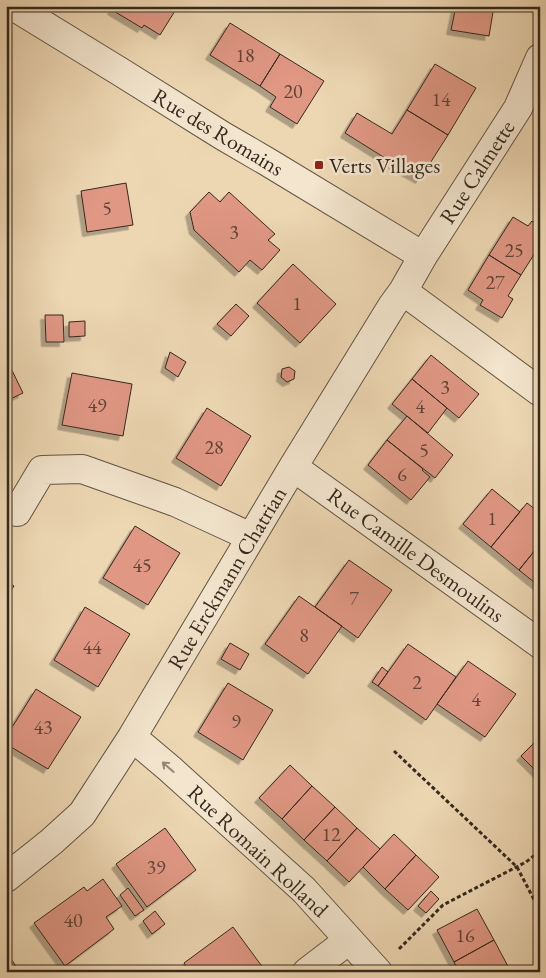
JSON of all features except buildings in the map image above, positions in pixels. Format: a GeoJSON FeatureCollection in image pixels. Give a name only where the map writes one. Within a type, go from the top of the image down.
{"type":"FeatureCollection","features":[{"type":"Feature","properties":{"kind":"street","name":"Rue des Romains"},"geometry":{"type":"LineString","coordinates":[[13,6],[222,136],[423,256]]}},
{"type":"Feature","properties":{"kind":"street","name":"Rue Calmette"},"geometry":{"type":"LineString","coordinates":[[423,256],[518,108],[540,58]]}},
{"type":"Feature","properties":{"kind":"street","name":"Rue Erckmann Chatrian"},"geometry":{"type":"LineString","coordinates":[[6,878],[82,814],[132,737],[293,467],[423,256]]}},
{"type":"Feature","properties":{"kind":"street"},"geometry":{"type":"LineString","coordinates":[[403,291],[540,392]]}},
{"type":"Feature","properties":{"kind":"street","name":"Rue Camille Desmoulins"},"geometry":{"type":"LineString","coordinates":[[293,467],[540,644]]}},
{"type":"Feature","properties":{"kind":"street"},"geometry":{"type":"LineString","coordinates":[[17,512],[42,470],[82,469],[175,502],[251,538]]}},
{"type":"Feature","properties":{"kind":"street","name":"Rue Romain Rolland"},"geometry":{"type":"LineString","coordinates":[[132,737],[304,890],[378,972]]}},
{"type":"Feature","properties":{"kind":"street"},"geometry":{"type":"LineString","coordinates":[[307,972],[349,940]]}},
{"type":"Feature","properties":{"kind":"path"},"geometry":{"type":"LineString","coordinates":[[394,751],[516,867],[540,911]]}},
{"type":"Feature","properties":{"kind":"path"},"geometry":{"type":"LineString","coordinates":[[378,972],[443,904],[526,862],[540,851]]}},
{"type":"Feature","properties":{"kind":"place","name":"Verts Villages"},"geometry":{"type":"Point","coordinates":[319,165]}}]}
